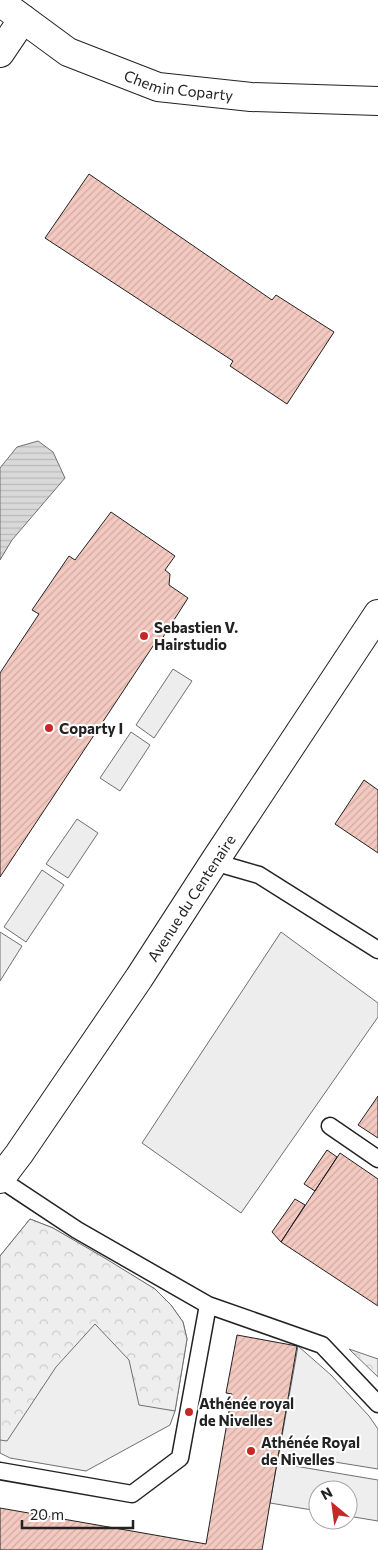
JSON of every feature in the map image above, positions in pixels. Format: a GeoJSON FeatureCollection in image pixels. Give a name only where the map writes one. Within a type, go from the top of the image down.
{"type":"FeatureCollection","features":[{"type":"Feature","properties":{"kind":"main road","name":"Chemin Coparty"},"geometry":{"type":"LineString","coordinates":[[0,2],[68,52],[158,87],[251,97],[378,101]]}},
{"type":"Feature","properties":{"kind":"main road"},"geometry":{"type":"LineString","coordinates":[[0,53],[23,19]]}},
{"type":"Feature","properties":{"kind":"main road","name":"Avenue du Centenaire"},"geometry":{"type":"LineString","coordinates":[[0,1179],[24,1147],[139,978],[378,614]]}},
{"type":"Feature","properties":{"kind":"lane"},"geometry":{"type":"LineString","coordinates":[[214,862],[259,875],[378,950]]}},
{"type":"Feature","properties":{"kind":"lane"},"geometry":{"type":"LineString","coordinates":[[330,1126],[378,1159]]}},
{"type":"Feature","properties":{"kind":"lane"},"geometry":{"type":"LineString","coordinates":[[0,1179],[77,1230],[208,1304],[322,1345],[378,1404]]}},
{"type":"Feature","properties":{"kind":"lane"},"geometry":{"type":"LineString","coordinates":[[0,1471],[132,1494],[180,1458],[208,1304]]}},
{"type":"Feature","properties":{"kind":"green space"},"geometry":{"type":"Polygon","coordinates":[[[30,1219],[53,1228],[155,1289],[171,1305],[183,1322],[187,1339],[175,1411],[170,1425],[86,1471],[10,1458],[0,1453],[0,1256],[30,1219]]]}},
{"type":"Feature","properties":{"kind":"green space"},"geometry":{"type":"Polygon","coordinates":[[[30,1219],[53,1228],[103,1257],[155,1289],[171,1305],[183,1322],[187,1339],[175,1411],[139,1405],[129,1360],[95,1324],[56,1367],[7,1441],[0,1440],[0,1256],[30,1219]]]}},
{"type":"Feature","properties":{"kind":"green space"},"geometry":{"type":"Polygon","coordinates":[[[298,1346],[331,1375],[369,1416],[378,1429],[378,1469],[279,1453],[298,1346]]]}},
{"type":"Feature","properties":{"kind":"green space"},"geometry":{"type":"Polygon","coordinates":[[[349,1349],[378,1359],[378,1377],[349,1349]]]}},
{"type":"Feature","properties":{"kind":"green space"},"geometry":{"type":"Polygon","coordinates":[[[277,1463],[378,1480],[378,1521],[358,1518],[358,1480],[308,1480],[308,1509],[270,1503],[277,1463]]]}},
{"type":"Feature","properties":{"kind":"shaded area"},"geometry":{"type":"Polygon","coordinates":[[[38,441],[53,452],[65,478],[12,540],[0,560],[0,468],[17,447],[38,441]]]}},
{"type":"Feature","properties":{"kind":"shaded area"},"geometry":{"type":"Polygon","coordinates":[[[173,669],[192,681],[154,738],[136,725],[173,669]]]}},
{"type":"Feature","properties":{"kind":"shaded area"},"geometry":{"type":"Polygon","coordinates":[[[131,732],[150,745],[120,791],[100,778],[131,732]]]}},
{"type":"Feature","properties":{"kind":"shaded area"},"geometry":{"type":"Polygon","coordinates":[[[77,819],[98,833],[68,878],[46,864],[77,819]]]}},
{"type":"Feature","properties":{"kind":"shaded area"},"geometry":{"type":"Polygon","coordinates":[[[42,870],[64,885],[26,942],[4,927],[42,870]]]}},
{"type":"Feature","properties":{"kind":"shaded area"},"geometry":{"type":"Polygon","coordinates":[[[0,932],[22,946],[0,981],[0,932]]]}},
{"type":"Feature","properties":{"kind":"shaded area"},"geometry":{"type":"Polygon","coordinates":[[[281,932],[378,1003],[378,1017],[241,1213],[142,1143],[281,932]]]}},
{"type":"Feature","properties":{"kind":"building"},"geometry":{"type":"Polygon","coordinates":[[[89,174],[272,300],[276,295],[334,332],[287,404],[230,366],[233,361],[45,238],[89,174]]]}},
{"type":"Feature","properties":{"kind":"building","name":"Coparty I"},"geometry":{"type":"Polygon","coordinates":[[[111,512],[175,556],[165,570],[170,574],[169,585],[188,598],[158,645],[155,643],[0,877],[0,673],[39,614],[32,610],[69,556],[75,560],[111,512]]]}},
{"type":"Feature","properties":{"kind":"building"},"geometry":{"type":"Polygon","coordinates":[[[364,780],[378,790],[378,853],[335,824],[364,780]]]}},
{"type":"Feature","properties":{"kind":"building"},"geometry":{"type":"Polygon","coordinates":[[[378,1096],[378,1138],[358,1125],[378,1096]]]}},
{"type":"Feature","properties":{"kind":"building"},"geometry":{"type":"Polygon","coordinates":[[[327,1150],[337,1157],[315,1191],[304,1184],[327,1150]]]}},
{"type":"Feature","properties":{"kind":"building"},"geometry":{"type":"Polygon","coordinates":[[[340,1153],[378,1179],[378,1306],[281,1242],[340,1153]]]}},
{"type":"Feature","properties":{"kind":"building"},"geometry":{"type":"Polygon","coordinates":[[[295,1199],[305,1205],[281,1242],[272,1232],[295,1199]]]}},
{"type":"Feature","properties":{"kind":"building","name":"Athénée Royal de Nivelles"},"geometry":{"type":"Polygon","coordinates":[[[237,1335],[297,1346],[262,1550],[0,1550],[0,1508],[206,1544],[232,1394],[226,1393],[237,1335]]]}},
{"type":"Feature","properties":{"kind":"place","name":"Sebastien V. Hairstudio"},"geometry":{"type":"Point","coordinates":[144,636]}},
{"type":"Feature","properties":{"kind":"place","name":"Coparty I"},"geometry":{"type":"Point","coordinates":[49,728]}},
{"type":"Feature","properties":{"kind":"place","name":"Athénée royal de Nivelles"},"geometry":{"type":"Point","coordinates":[189,1412]}},
{"type":"Feature","properties":{"kind":"place","name":"Athénée Royal de Nivelles"},"geometry":{"type":"Point","coordinates":[251,1451]}}]}
